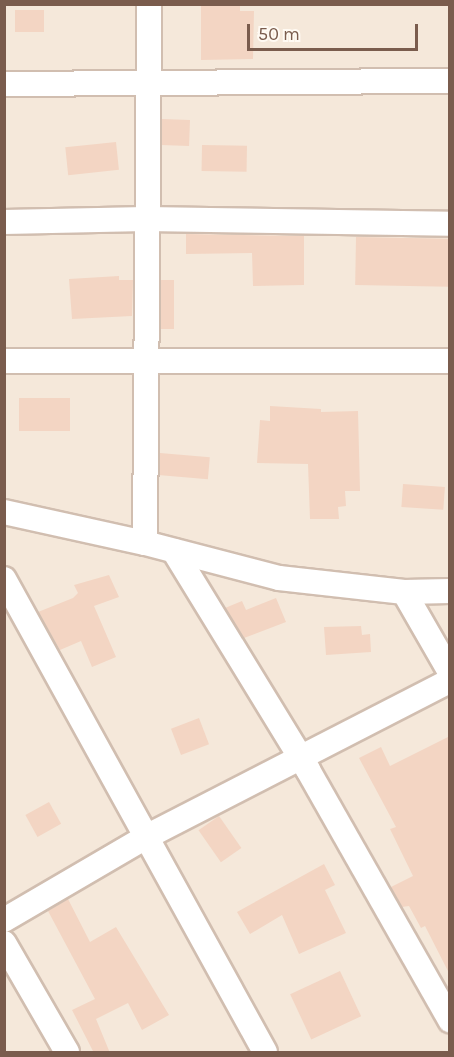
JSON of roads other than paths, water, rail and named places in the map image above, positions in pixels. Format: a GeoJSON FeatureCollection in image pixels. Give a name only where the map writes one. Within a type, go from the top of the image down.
{"type":"FeatureCollection","features":[{"type":"Feature","properties":{"kind":"street"},"geometry":{"type":"LineString","coordinates":[[145,543],[149,360],[146,219],[149,4]]}},
{"type":"Feature","properties":{"kind":"street"},"geometry":{"type":"LineString","coordinates":[[4,84],[149,81],[450,81]]}},
{"type":"Feature","properties":{"kind":"street"},"geometry":{"type":"LineString","coordinates":[[4,222],[146,219],[450,224]]}},
{"type":"Feature","properties":{"kind":"street"},"geometry":{"type":"LineString","coordinates":[[4,361],[450,361]]}},
{"type":"Feature","properties":{"kind":"street"},"geometry":{"type":"LineString","coordinates":[[4,512],[145,543],[279,578],[404,592],[450,591]]}},
{"type":"Feature","properties":{"kind":"street"},"geometry":{"type":"LineString","coordinates":[[174,551],[299,756],[450,1020]]}},
{"type":"Feature","properties":{"kind":"street"},"geometry":{"type":"LineString","coordinates":[[4,579],[265,1053]]}},
{"type":"Feature","properties":{"kind":"street"},"geometry":{"type":"LineString","coordinates":[[404,592],[450,672]]}},
{"type":"Feature","properties":{"kind":"street"},"geometry":{"type":"LineString","coordinates":[[4,920],[146,837],[299,756],[450,681]]}},
{"type":"Feature","properties":{"kind":"street"},"geometry":{"type":"LineString","coordinates":[[4,943],[67,1053]]}}]}
